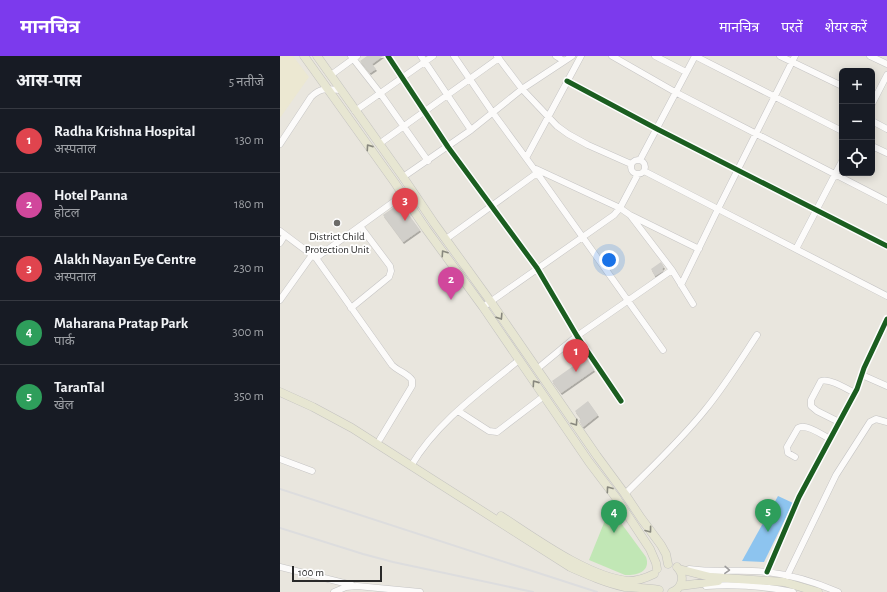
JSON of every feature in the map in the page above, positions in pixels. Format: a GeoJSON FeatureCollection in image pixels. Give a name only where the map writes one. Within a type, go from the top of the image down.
{"type":"FeatureCollection","features":[{"type":"Feature","properties":{"kind":"main road"},"geometry":{"type":"LineString","coordinates":[[304,56],[483,308],[650,549],[656,563],[654,580],[655,585],[661,591]]}},
{"type":"Feature","properties":{"kind":"main road"},"geometry":{"type":"LineString","coordinates":[[317,56],[476,283],[491,302],[597,456],[625,494],[640,518],[661,545],[674,566],[682,574],[682,580],[676,589]]}},
{"type":"Feature","properties":{"kind":"main road"},"geometry":{"type":"LineString","coordinates":[[280,387],[329,410],[380,439],[412,463],[570,566],[599,580],[626,587],[661,591]]}},
{"type":"Feature","properties":{"kind":"main road"},"geometry":{"type":"LineString","coordinates":[[280,392],[333,417],[412,463],[573,561],[602,574],[628,581],[637,580],[656,571],[662,565],[674,566],[710,576],[784,582],[818,592]]}},
{"type":"Feature","properties":{"kind":"main road"},"geometry":{"type":"LineString","coordinates":[[676,589],[736,579]]}},
{"type":"Feature","properties":{"kind":"street"},"geometry":{"type":"LineString","coordinates":[[388,56],[426,111],[448,147],[537,268],[577,336],[621,402]]}},
{"type":"Feature","properties":{"kind":"street"},"geometry":{"type":"LineString","coordinates":[[420,56],[471,130]]}},
{"type":"Feature","properties":{"kind":"street"},"geometry":{"type":"LineString","coordinates":[[355,111],[433,56]]}},
{"type":"Feature","properties":{"kind":"street"},"geometry":{"type":"LineString","coordinates":[[454,56],[471,78],[493,113],[536,170],[663,350]]}},
{"type":"Feature","properties":{"kind":"street"},"geometry":{"type":"LineString","coordinates":[[556,56],[564,62]]}},
{"type":"Feature","properties":{"kind":"street"},"geometry":{"type":"LineString","coordinates":[[403,177],[471,130],[522,89],[572,56]]}},
{"type":"Feature","properties":{"kind":"street"},"geometry":{"type":"LineString","coordinates":[[526,158],[547,116],[581,56]]}},
{"type":"Feature","properties":{"kind":"street"},"geometry":{"type":"LineString","coordinates":[[612,56],[676,92],[887,201]]}},
{"type":"Feature","properties":{"kind":"street"},"geometry":{"type":"LineString","coordinates":[[655,56],[686,72]]}},
{"type":"Feature","properties":{"kind":"street"},"geometry":{"type":"LineString","coordinates":[[640,160],[695,56],[839,129]]}},
{"type":"Feature","properties":{"kind":"street"},"geometry":{"type":"LineString","coordinates":[[780,56],[794,59],[839,84]]}},
{"type":"Feature","properties":{"kind":"street"},"geometry":{"type":"LineString","coordinates":[[870,56],[887,64]]}},
{"type":"Feature","properties":{"kind":"street"},"geometry":{"type":"LineString","coordinates":[[330,75],[354,57],[428,161]]}},
{"type":"Feature","properties":{"kind":"street"},"geometry":{"type":"LineString","coordinates":[[379,144],[498,57],[522,89],[556,126],[588,145],[631,164]]}},
{"type":"Feature","properties":{"kind":"street"},"geometry":{"type":"LineString","coordinates":[[681,285],[794,59]]}},
{"type":"Feature","properties":{"kind":"street"},"geometry":{"type":"LineString","coordinates":[[875,98],[885,83],[887,75]]}},
{"type":"Feature","properties":{"kind":"street"},"geometry":{"type":"LineString","coordinates":[[567,81],[656,129],[738,169],[887,246]]}},
{"type":"Feature","properties":{"kind":"street"},"geometry":{"type":"LineString","coordinates":[[280,144],[311,97],[317,91],[328,89],[341,90]]}},
{"type":"Feature","properties":{"kind":"street"},"geometry":{"type":"LineString","coordinates":[[875,123],[887,129]]}},
{"type":"Feature","properties":{"kind":"street"},"geometry":{"type":"LineString","coordinates":[[875,147],[887,153]]}},
{"type":"Feature","properties":{"kind":"street"},"geometry":{"type":"LineString","coordinates":[[631,164],[635,160],[640,160]]}},
{"type":"Feature","properties":{"kind":"street"},"geometry":{"type":"LineString","coordinates":[[640,160],[644,163],[644,170]]}},
{"type":"Feature","properties":{"kind":"street"},"geometry":{"type":"LineString","coordinates":[[631,164],[632,171],[638,174]]}},
{"type":"Feature","properties":{"kind":"street"},"geometry":{"type":"LineString","coordinates":[[796,249],[839,168]]}},
{"type":"Feature","properties":{"kind":"street"},"geometry":{"type":"LineString","coordinates":[[446,239],[492,206],[536,170]]}},
{"type":"Feature","properties":{"kind":"street"},"geometry":{"type":"LineString","coordinates":[[536,170],[620,208],[630,215],[699,249]]}},
{"type":"Feature","properties":{"kind":"street"},"geometry":{"type":"LineString","coordinates":[[483,308],[582,236],[614,215],[620,208],[638,174],[644,170]]}},
{"type":"Feature","properties":{"kind":"street"},"geometry":{"type":"LineString","coordinates":[[644,170],[887,296]]}},
{"type":"Feature","properties":{"kind":"street"},"geometry":{"type":"LineString","coordinates":[[280,300],[314,256],[360,226],[403,195]]}},
{"type":"Feature","properties":{"kind":"street"},"geometry":{"type":"LineString","coordinates":[[630,215],[672,270],[693,304]]}},
{"type":"Feature","properties":{"kind":"street"},"geometry":{"type":"LineString","coordinates":[[351,308],[391,274],[390,266],[360,226]]}},
{"type":"Feature","properties":{"kind":"street"},"geometry":{"type":"LineString","coordinates":[[280,243],[283,233],[314,256],[392,365],[409,376],[412,380],[412,386],[380,439]]}},
{"type":"Feature","properties":{"kind":"street"},"geometry":{"type":"LineString","coordinates":[[537,369],[577,336],[672,270]]}},
{"type":"Feature","properties":{"kind":"street"},"geometry":{"type":"LineString","coordinates":[[767,572],[799,497],[855,393],[887,319]]}},
{"type":"Feature","properties":{"kind":"street"},"geometry":{"type":"LineString","coordinates":[[880,334],[887,337]]}},
{"type":"Feature","properties":{"kind":"street"},"geometry":{"type":"LineString","coordinates":[[625,494],[675,444],[704,412],[724,387],[757,335]]}},
{"type":"Feature","properties":{"kind":"street"},"geometry":{"type":"LineString","coordinates":[[412,463],[438,430],[458,411],[519,360]]}},
{"type":"Feature","properties":{"kind":"street"},"geometry":{"type":"LineString","coordinates":[[862,376],[887,386]]}},
{"type":"Feature","properties":{"kind":"street"},"geometry":{"type":"LineString","coordinates":[[839,422],[817,411],[811,406],[811,400],[821,380],[829,380],[855,393]]}},
{"type":"Feature","properties":{"kind":"street"},"geometry":{"type":"LineString","coordinates":[[458,411],[489,431],[496,432],[544,396]]}},
{"type":"Feature","properties":{"kind":"street"},"geometry":{"type":"LineString","coordinates":[[787,576],[836,475],[870,422],[876,419],[887,422]]}},
{"type":"Feature","properties":{"kind":"street"},"geometry":{"type":"LineString","coordinates":[[795,457],[788,453],[787,448],[800,426],[806,427],[830,439]]}},
{"type":"Feature","properties":{"kind":"street"},"geometry":{"type":"LineString","coordinates":[[280,459],[312,471]]}},
{"type":"Feature","properties":{"kind":"street"},"geometry":{"type":"LineString","coordinates":[[674,566],[694,570],[767,572],[819,584],[838,592]]}},
{"type":"Feature","properties":{"kind":"street"},"geometry":{"type":"LineString","coordinates":[[280,567],[357,586],[391,591],[420,592]]}},
{"type":"Feature","properties":{"kind":"street"},"geometry":{"type":"LineString","coordinates":[[676,589],[722,585],[765,587],[793,592]]}},
{"type":"Feature","properties":{"kind":"street"},"geometry":{"type":"LineString","coordinates":[[334,592],[346,587],[357,586]]}},
{"type":"Feature","properties":{"kind":"street"},"geometry":{"type":"LineString","coordinates":[[765,587],[783,592]]}},
{"type":"Feature","properties":{"kind":"shaded area"},"geometry":{"type":"Polygon","coordinates":[[[280,56],[293,56],[309,77],[280,118],[280,56]]]}},
{"type":"Feature","properties":{"kind":"green space"},"geometry":{"type":"Polygon","coordinates":[[[610,508],[646,557],[647,566],[642,572],[634,575],[625,575],[589,560],[610,508]]]}},
{"type":"Feature","properties":{"kind":"water"},"geometry":{"type":"Polygon","coordinates":[[[778,496],[793,503],[764,562],[742,561],[778,496]]]}},
{"type":"Feature","properties":{"kind":"building"},"geometry":{"type":"Polygon","coordinates":[[[367,56],[383,56],[372,64],[376,69],[370,73],[360,61],[367,56]]]}},
{"type":"Feature","properties":{"kind":"building"},"geometry":{"type":"Polygon","coordinates":[[[400,203],[420,230],[403,242],[383,215],[400,203]]]}},
{"type":"Feature","properties":{"kind":"building"},"geometry":{"type":"Polygon","coordinates":[[[661,262],[664,267],[662,269],[663,271],[655,276],[651,269],[661,262]]]}},
{"type":"Feature","properties":{"kind":"building"},"geometry":{"type":"Polygon","coordinates":[[[586,357],[594,370],[561,393],[552,381],[586,357]]]}},
{"type":"Feature","properties":{"kind":"building"},"geometry":{"type":"Polygon","coordinates":[[[588,401],[598,415],[583,427],[579,420],[581,419],[575,411],[588,401]]]}},
{"type":"Feature","properties":{"kind":"railway"},"geometry":{"type":"LineString","coordinates":[[280,489],[597,592]]}},
{"type":"Feature","properties":{"kind":"railway"},"geometry":{"type":"LineString","coordinates":[[280,528],[393,562],[533,592]]}},
{"type":"Feature","properties":{"kind":"cycle path"},"geometry":{"type":"LineString","coordinates":[[388,56],[448,147],[537,268],[577,336],[621,401]]}},
{"type":"Feature","properties":{"kind":"cycle path"},"geometry":{"type":"LineString","coordinates":[[567,81],[657,129],[887,246]]}},
{"type":"Feature","properties":{"kind":"cycle path"},"geometry":{"type":"LineString","coordinates":[[767,572],[799,497],[857,389],[864,368],[887,319]]}},
{"type":"Feature","properties":{"kind":"place","name":"Alakh Nayan Eye Centre"},"geometry":{"type":"Point","coordinates":[405,221]}},
{"type":"Feature","properties":{"kind":"place","name":"District Child Protection Unit"},"geometry":{"type":"Point","coordinates":[337,223]}},
{"type":"Feature","properties":{"kind":"place","name":"Hotel Panna"},"geometry":{"type":"Point","coordinates":[451,300]}},
{"type":"Feature","properties":{"kind":"place","name":"Radha Krishna Hospital"},"geometry":{"type":"Point","coordinates":[576,372]}},
{"type":"Feature","properties":{"kind":"place","name":"TaranTal"},"geometry":{"type":"Point","coordinates":[768,532]}},
{"type":"Feature","properties":{"kind":"place","name":"Maharana Pratap Park"},"geometry":{"type":"Point","coordinates":[614,533]}}]}
